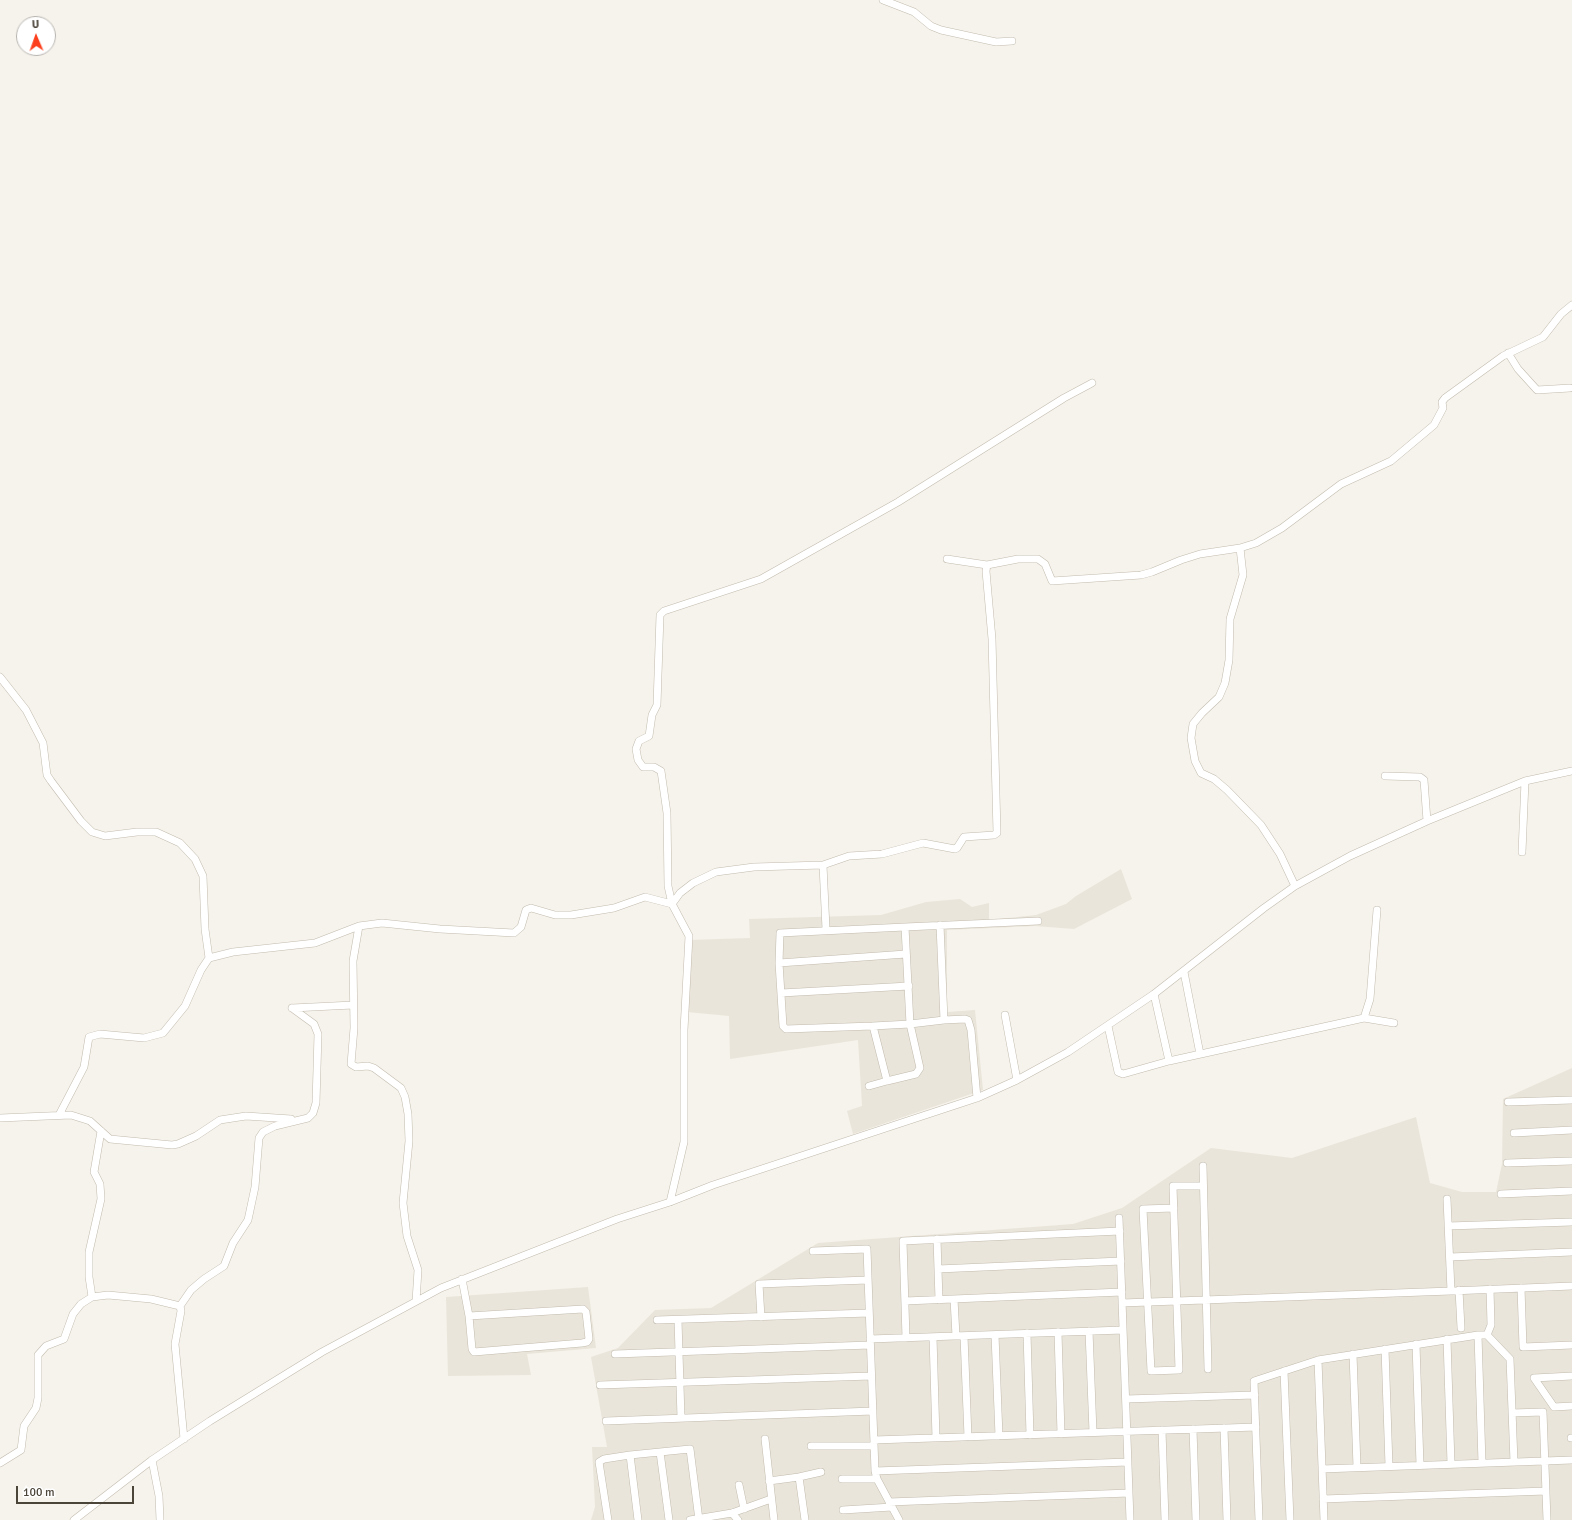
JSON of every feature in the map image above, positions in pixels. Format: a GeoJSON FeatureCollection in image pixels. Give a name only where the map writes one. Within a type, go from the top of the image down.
{"type":"FeatureCollection","features":[{"type":"Feature","properties":{"kind":"street"},"geometry":{"type":"LineString","coordinates":[[883,0],[914,12],[931,26],[941,30],[996,42],[1012,41]]}},
{"type":"Feature","properties":{"kind":"street"},"geometry":{"type":"LineString","coordinates":[[947,559],[987,565],[1018,559],[1033,558],[1038,559],[1045,564],[1052,581],[1095,579],[1152,572],[1190,557],[1240,548],[1256,543],[1282,528],[1341,484],[1391,461],[1434,425],[1443,408],[1442,402],[1445,398],[1508,353],[1543,337],[1561,314],[1572,305]]}},
{"type":"Feature","properties":{"kind":"street"},"geometry":{"type":"LineString","coordinates":[[1508,353],[1518,369],[1537,390],[1570,389]]}},
{"type":"Feature","properties":{"kind":"street"},"geometry":{"type":"LineString","coordinates":[[670,1202],[684,1142],[684,1030],[689,936],[672,904],[668,886],[667,813],[661,771],[654,767],[643,767],[638,760],[636,749],[639,741],[649,736],[652,715],[657,705],[660,619],[664,611],[761,579],[880,513],[1064,398],[1092,384]]}},
{"type":"Feature","properties":{"kind":"street"},"geometry":{"type":"LineString","coordinates":[[1240,548],[1243,574],[1230,619],[1230,654],[1225,683],[1219,697],[1193,724],[1190,738],[1195,761],[1201,773],[1214,779],[1227,790],[1262,825],[1280,854],[1295,886]]}},
{"type":"Feature","properties":{"kind":"street"},"geometry":{"type":"LineString","coordinates":[[672,904],[680,893],[693,883],[716,872],[754,868],[823,865],[849,856],[882,854],[923,843],[955,849],[958,848],[964,837],[997,833],[992,639],[986,571],[987,565]]}},
{"type":"Feature","properties":{"kind":"street"},"geometry":{"type":"LineString","coordinates":[[0,677],[26,710],[43,743],[47,775],[62,798],[92,832],[105,836],[137,832],[156,832],[180,844],[195,859],[202,876],[205,929],[209,958],[201,970],[185,1006],[163,1034],[151,1038],[100,1034],[89,1037],[84,1067],[59,1115]]}},
{"type":"Feature","properties":{"kind":"street"},"geometry":{"type":"LineString","coordinates":[[74,1520],[152,1460],[184,1439],[322,1352],[416,1301],[462,1279],[565,1238],[670,1202],[713,1185],[977,1098],[1017,1080],[1068,1052],[1154,994],[1264,908],[1295,886],[1350,856],[1427,821],[1525,781],[1572,772]]}},
{"type":"Feature","properties":{"kind":"street"},"geometry":{"type":"LineString","coordinates":[[1385,776],[1420,777],[1424,780],[1427,821]]}},
{"type":"Feature","properties":{"kind":"street"},"geometry":{"type":"LineString","coordinates":[[1522,852],[1525,781]]}},
{"type":"Feature","properties":{"kind":"street"},"geometry":{"type":"LineString","coordinates":[[823,865],[826,930]]}},
{"type":"Feature","properties":{"kind":"street"},"geometry":{"type":"LineString","coordinates":[[209,958],[233,952],[315,943],[359,926],[382,923],[440,929],[514,933],[521,927],[526,910],[531,908],[555,915],[571,915],[614,908],[645,897],[672,904]]}},
{"type":"Feature","properties":{"kind":"street"},"geometry":{"type":"LineString","coordinates":[[1364,1018],[1370,999],[1377,910]]}},
{"type":"Feature","properties":{"kind":"street"},"geometry":{"type":"LineString","coordinates":[[977,1098],[970,1023],[965,1019],[910,1024],[786,1029],[783,1026],[779,963],[780,933],[1038,921]]}},
{"type":"Feature","properties":{"kind":"street"},"geometry":{"type":"LineString","coordinates":[[940,925],[944,1020]]}},
{"type":"Feature","properties":{"kind":"street"},"geometry":{"type":"LineString","coordinates":[[359,926],[353,961],[354,1028],[351,1064],[356,1067],[368,1066],[374,1068],[392,1080],[401,1088],[407,1104],[409,1141],[403,1203],[406,1236],[418,1270],[416,1301]]}},
{"type":"Feature","properties":{"kind":"street"},"geometry":{"type":"LineString","coordinates":[[869,1086],[916,1074],[920,1068],[910,1024],[905,927]]}},
{"type":"Feature","properties":{"kind":"street"},"geometry":{"type":"LineString","coordinates":[[779,963],[906,954]]}},
{"type":"Feature","properties":{"kind":"street"},"geometry":{"type":"LineString","coordinates":[[1184,972],[1200,1054]]}},
{"type":"Feature","properties":{"kind":"street"},"geometry":{"type":"LineString","coordinates":[[781,994],[909,986]]}},
{"type":"Feature","properties":{"kind":"street"},"geometry":{"type":"LineString","coordinates":[[1154,994],[1169,1061]]}},
{"type":"Feature","properties":{"kind":"street"},"geometry":{"type":"LineString","coordinates":[[184,1439],[175,1344],[175,1331],[181,1311],[180,1306],[191,1290],[204,1279],[224,1266],[233,1243],[248,1220],[256,1187],[259,1138],[263,1132],[275,1126],[308,1118],[311,1116],[316,1103],[318,1034],[314,1024],[292,1008],[353,1005]]}},
{"type":"Feature","properties":{"kind":"street"},"geometry":{"type":"LineString","coordinates":[[1005,1015],[1017,1080]]}},
{"type":"Feature","properties":{"kind":"street"},"geometry":{"type":"LineString","coordinates":[[1108,1026],[1118,1072],[1123,1074],[1169,1061],[1364,1018],[1394,1023]]}},
{"type":"Feature","properties":{"kind":"street"},"geometry":{"type":"LineString","coordinates":[[873,1026],[888,1082]]}},
{"type":"Feature","properties":{"kind":"street"},"geometry":{"type":"LineString","coordinates":[[1508,1102],[1572,1100]]}},
{"type":"Feature","properties":{"kind":"street"},"geometry":{"type":"LineString","coordinates":[[0,1118],[71,1115],[90,1121],[110,1139],[172,1145],[196,1136],[220,1120],[246,1116],[271,1119],[308,1118]]}},
{"type":"Feature","properties":{"kind":"street"},"geometry":{"type":"LineString","coordinates":[[1514,1133],[1572,1130]]}},
{"type":"Feature","properties":{"kind":"street"},"geometry":{"type":"LineString","coordinates":[[92,1297],[89,1277],[89,1252],[101,1198],[100,1184],[94,1172],[101,1131]]}},
{"type":"Feature","properties":{"kind":"street"},"geometry":{"type":"LineString","coordinates":[[1507,1163],[1572,1161]]}},
{"type":"Feature","properties":{"kind":"street"},"geometry":{"type":"LineString","coordinates":[[1203,1166],[1208,1369]]}},
{"type":"Feature","properties":{"kind":"street"},"geometry":{"type":"LineString","coordinates":[[1174,1208],[1143,1209],[1151,1371],[1179,1370],[1174,1208],[1173,1186],[1203,1186]]}},
{"type":"Feature","properties":{"kind":"street"},"geometry":{"type":"LineString","coordinates":[[1501,1194],[1572,1191]]}},
{"type":"Feature","properties":{"kind":"street"},"geometry":{"type":"LineString","coordinates":[[1447,1199],[1451,1291]]}},
{"type":"Feature","properties":{"kind":"street"},"geometry":{"type":"LineString","coordinates":[[1119,1218],[1130,1520]]}},
{"type":"Feature","properties":{"kind":"street"},"geometry":{"type":"LineString","coordinates":[[1448,1226],[1572,1222]]}},
{"type":"Feature","properties":{"kind":"street"},"geometry":{"type":"LineString","coordinates":[[906,1338],[903,1241],[1120,1231]]}},
{"type":"Feature","properties":{"kind":"street"},"geometry":{"type":"LineString","coordinates":[[937,1239],[939,1300]]}},
{"type":"Feature","properties":{"kind":"street"},"geometry":{"type":"LineString","coordinates":[[813,1251],[867,1249],[876,1475],[899,1520]]}},
{"type":"Feature","properties":{"kind":"street"},"geometry":{"type":"LineString","coordinates":[[1450,1257],[1572,1252]]}},
{"type":"Feature","properties":{"kind":"street"},"geometry":{"type":"LineString","coordinates":[[938,1269],[1121,1261]]}},
{"type":"Feature","properties":{"kind":"street"},"geometry":{"type":"LineString","coordinates":[[462,1279],[469,1316],[472,1349],[474,1352],[582,1343],[587,1342],[589,1338],[586,1312],[583,1309],[469,1316]]}},
{"type":"Feature","properties":{"kind":"street"},"geometry":{"type":"LineString","coordinates":[[761,1317],[759,1284],[868,1280]]}},
{"type":"Feature","properties":{"kind":"street"},"geometry":{"type":"LineString","coordinates":[[1122,1303],[1572,1286]]}},
{"type":"Feature","properties":{"kind":"street"},"geometry":{"type":"LineString","coordinates":[[1521,1288],[1523,1347],[1572,1345]]}},
{"type":"Feature","properties":{"kind":"street"},"geometry":{"type":"LineString","coordinates":[[1487,1335],[1491,1325],[1490,1289]]}},
{"type":"Feature","properties":{"kind":"street"},"geometry":{"type":"LineString","coordinates":[[1459,1290],[1461,1328]]}},
{"type":"Feature","properties":{"kind":"street"},"geometry":{"type":"LineString","coordinates":[[905,1301],[1122,1292]]}},
{"type":"Feature","properties":{"kind":"street"},"geometry":{"type":"LineString","coordinates":[[0,1463],[21,1450],[24,1426],[36,1408],[38,1398],[38,1355],[46,1346],[64,1339],[73,1314],[82,1304],[92,1297],[108,1295],[152,1299],[180,1306]]}},
{"type":"Feature","properties":{"kind":"street"},"geometry":{"type":"LineString","coordinates":[[954,1299],[956,1336]]}},
{"type":"Feature","properties":{"kind":"street"},"geometry":{"type":"LineString","coordinates":[[657,1320],[869,1313]]}},
{"type":"Feature","properties":{"kind":"street"},"geometry":{"type":"LineString","coordinates":[[678,1320],[681,1418]]}},
{"type":"Feature","properties":{"kind":"street"},"geometry":{"type":"LineString","coordinates":[[615,1354],[870,1342],[906,1338],[1123,1330]]}},
{"type":"Feature","properties":{"kind":"street"},"geometry":{"type":"LineString","coordinates":[[1089,1331],[1093,1432]]}},
{"type":"Feature","properties":{"kind":"street"},"geometry":{"type":"LineString","coordinates":[[1058,1332],[1061,1434]]}},
{"type":"Feature","properties":{"kind":"street"},"geometry":{"type":"LineString","coordinates":[[1026,1333],[1030,1435]]}},
{"type":"Feature","properties":{"kind":"street"},"geometry":{"type":"LineString","coordinates":[[995,1334],[999,1436]]}},
{"type":"Feature","properties":{"kind":"street"},"geometry":{"type":"LineString","coordinates":[[1478,1335],[1482,1463]]}},
{"type":"Feature","properties":{"kind":"street"},"geometry":{"type":"LineString","coordinates":[[1259,1520],[1254,1381],[1318,1360],[1416,1344],[1487,1335],[1510,1360],[1514,1462]]}},
{"type":"Feature","properties":{"kind":"street"},"geometry":{"type":"LineString","coordinates":[[964,1336],[968,1437]]}},
{"type":"Feature","properties":{"kind":"street"},"geometry":{"type":"LineString","coordinates":[[933,1337],[936,1438]]}},
{"type":"Feature","properties":{"kind":"street"},"geometry":{"type":"LineString","coordinates":[[1447,1340],[1452,1464]]}},
{"type":"Feature","properties":{"kind":"street"},"geometry":{"type":"LineString","coordinates":[[1416,1344],[1420,1465]]}},
{"type":"Feature","properties":{"kind":"street"},"geometry":{"type":"LineString","coordinates":[[1385,1349],[1389,1466]]}},
{"type":"Feature","properties":{"kind":"street"},"geometry":{"type":"LineString","coordinates":[[1353,1354],[1358,1467]]}},
{"type":"Feature","properties":{"kind":"street"},"geometry":{"type":"LineString","coordinates":[[1318,1360],[1324,1520]]}},
{"type":"Feature","properties":{"kind":"street"},"geometry":{"type":"LineString","coordinates":[[1284,1371],[1290,1520]]}},
{"type":"Feature","properties":{"kind":"street"},"geometry":{"type":"LineString","coordinates":[[600,1385],[872,1376]]}},
{"type":"Feature","properties":{"kind":"street"},"geometry":{"type":"LineString","coordinates":[[1572,1376],[1534,1378],[1554,1407],[1572,1406]]}},
{"type":"Feature","properties":{"kind":"street"},"geometry":{"type":"LineString","coordinates":[[1126,1399],[1255,1394]]}},
{"type":"Feature","properties":{"kind":"street"},"geometry":{"type":"LineString","coordinates":[[606,1421],[873,1411]]}},
{"type":"Feature","properties":{"kind":"street"},"geometry":{"type":"LineString","coordinates":[[1512,1413],[1543,1412],[1547,1520]]}},
{"type":"Feature","properties":{"kind":"street"},"geometry":{"type":"LineString","coordinates":[[812,1446],[936,1438],[1256,1427]]}},
{"type":"Feature","properties":{"kind":"street"},"geometry":{"type":"LineString","coordinates":[[1224,1428],[1228,1520]]}},
{"type":"Feature","properties":{"kind":"street"},"geometry":{"type":"LineString","coordinates":[[1193,1429],[1196,1520]]}},
{"type":"Feature","properties":{"kind":"street"},"geometry":{"type":"LineString","coordinates":[[1162,1430],[1165,1520]]}},
{"type":"Feature","properties":{"kind":"street"},"geometry":{"type":"LineString","coordinates":[[765,1439],[774,1520]]}},
{"type":"Feature","properties":{"kind":"street"},"geometry":{"type":"LineString","coordinates":[[608,1520],[600,1462],[604,1459],[630,1455],[690,1449],[699,1520]]}},
{"type":"Feature","properties":{"kind":"street"},"geometry":{"type":"LineString","coordinates":[[660,1452],[668,1520]]}},
{"type":"Feature","properties":{"kind":"street"},"geometry":{"type":"LineString","coordinates":[[630,1455],[638,1520]]}},
{"type":"Feature","properties":{"kind":"street"},"geometry":{"type":"LineString","coordinates":[[152,1460],[159,1496],[160,1520]]}},
{"type":"Feature","properties":{"kind":"street"},"geometry":{"type":"LineString","coordinates":[[1322,1469],[1572,1460]]}},
{"type":"Feature","properties":{"kind":"street"},"geometry":{"type":"LineString","coordinates":[[842,1479],[876,1475],[1128,1462]]}},
{"type":"Feature","properties":{"kind":"street"},"geometry":{"type":"LineString","coordinates":[[769,1481],[821,1472]]}},
{"type":"Feature","properties":{"kind":"street"},"geometry":{"type":"LineString","coordinates":[[799,1477],[805,1520]]}},
{"type":"Feature","properties":{"kind":"street"},"geometry":{"type":"LineString","coordinates":[[739,1485],[744,1509]]}},
{"type":"Feature","properties":{"kind":"street"},"geometry":{"type":"LineString","coordinates":[[1324,1499],[1546,1491]]}},
{"type":"Feature","properties":{"kind":"street"},"geometry":{"type":"LineString","coordinates":[[843,1510],[891,1505],[1129,1493]]}},
{"type":"Feature","properties":{"kind":"street"},"geometry":{"type":"LineString","coordinates":[[690,1520],[699,1520],[732,1513],[771,1498]]}},
{"type":"Feature","properties":{"kind":"street"},"geometry":{"type":"LineString","coordinates":[[732,1513],[738,1520]]}},
{"type":"Feature","properties":{"kind":"shaded area"},"geometry":{"type":"Polygon","coordinates":[[[1121,869],[1132,899],[1074,929],[1035,926],[947,930],[947,1012],[975,1010],[983,1090],[853,1134],[847,1111],[862,1106],[858,1040],[730,1059],[729,1016],[687,1012],[689,940],[750,938],[749,919],[881,915],[926,902],[960,899],[972,907],[989,903],[989,920],[1036,915],[1066,904],[1076,896],[1121,869]]]}},
{"type":"Feature","properties":{"kind":"shaded area"},"geometry":{"type":"Polygon","coordinates":[[[1572,1068],[1572,1520],[591,1520],[595,1507],[592,1447],[607,1447],[591,1357],[618,1348],[655,1310],[711,1308],[818,1243],[1073,1224],[1122,1208],[1211,1148],[1292,1158],[1416,1117],[1430,1183],[1462,1192],[1496,1192],[1502,1164],[1503,1099],[1572,1068]]]}},
{"type":"Feature","properties":{"kind":"shaded area"},"geometry":{"type":"Polygon","coordinates":[[[588,1287],[596,1348],[527,1354],[531,1375],[448,1376],[446,1297],[588,1287]]]}}]}
